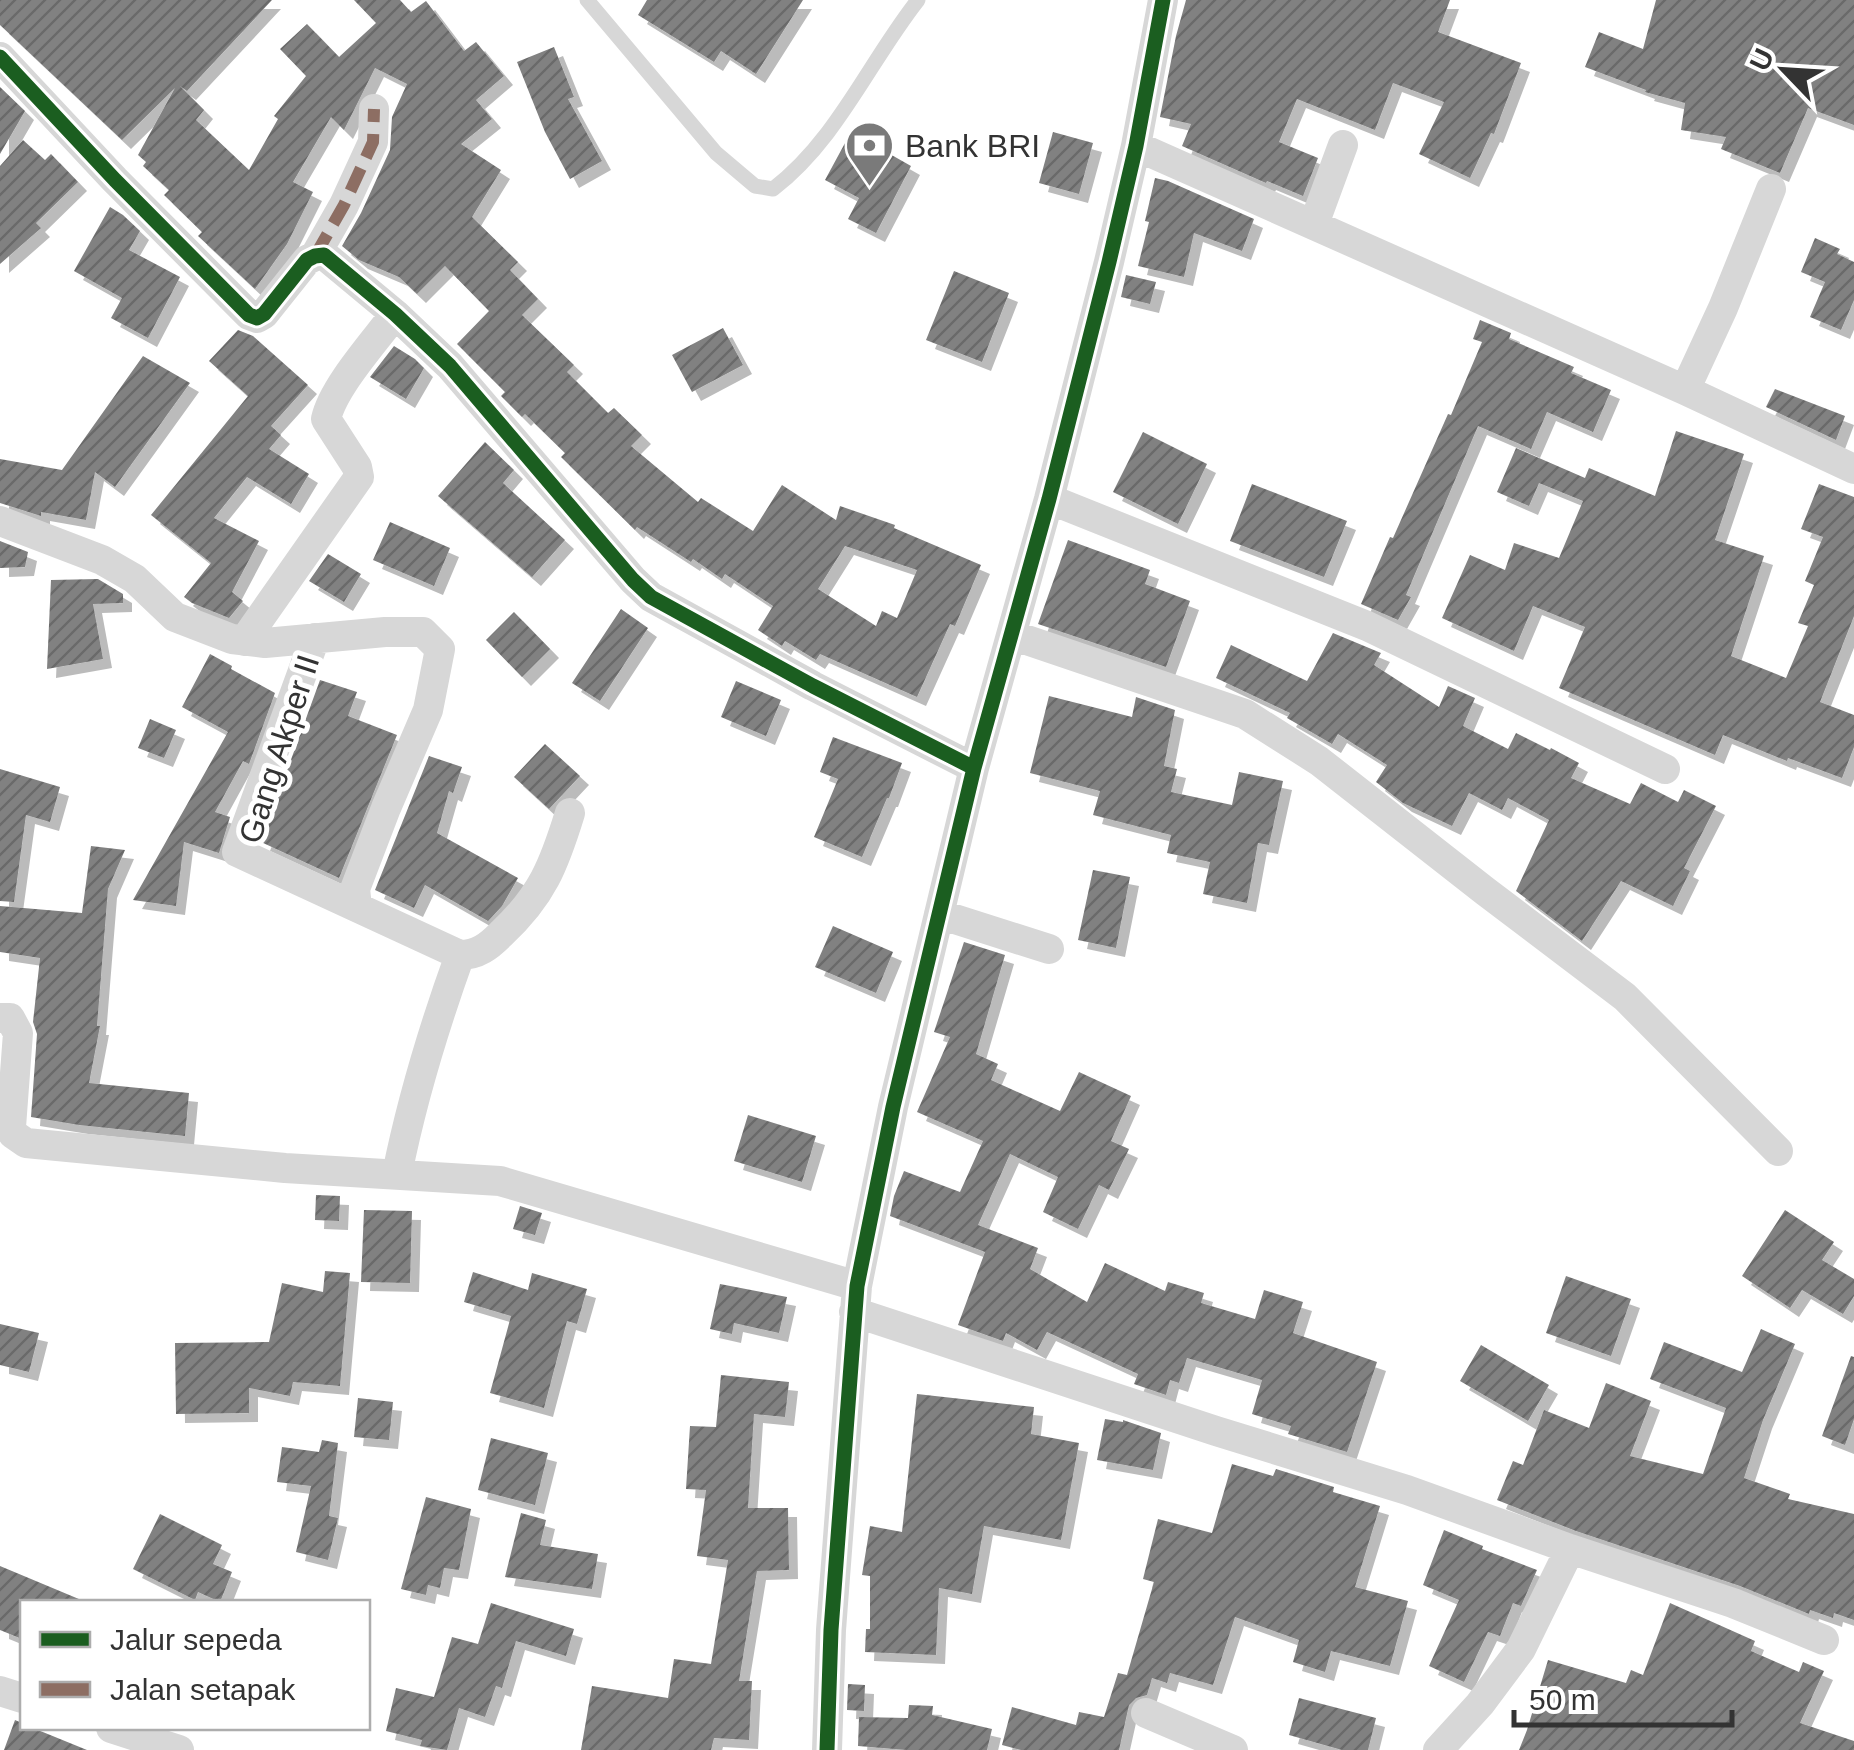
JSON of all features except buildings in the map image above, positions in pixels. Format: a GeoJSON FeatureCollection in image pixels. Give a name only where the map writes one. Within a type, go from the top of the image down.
{"type":"FeatureCollection","features":[{"type":"Feature","properties":{"kind":"street"},"geometry":{"type":"LineString","coordinates":[[827,1750],[831,1630],[856,1299],[893,1106],[974,768],[1049,498],[1136,146],[1163,0]]}},
{"type":"Feature","properties":{"kind":"street"},"geometry":{"type":"LineString","coordinates":[[0,57],[249,316],[257,318],[264,314],[307,260],[324,255],[396,314],[450,366],[633,580],[651,596],[813,686],[974,768]]}},
{"type":"Feature","properties":{"kind":"street"},"geometry":{"type":"LineString","coordinates":[[315,256],[373,142],[374,109]]}},
{"type":"Feature","properties":{"kind":"street"},"geometry":{"type":"LineString","coordinates":[[1314,224],[1344,144]]}},
{"type":"Feature","properties":{"kind":"street"},"geometry":{"type":"LineString","coordinates":[[1136,146],[1854,468]]}},
{"type":"Feature","properties":{"kind":"street"},"geometry":{"type":"LineString","coordinates":[[1685,390],[1771,189]]}},
{"type":"Feature","properties":{"kind":"street"},"geometry":{"type":"LineString","coordinates":[[244,642],[359,477],[326,419],[337,393],[396,314]]}},
{"type":"Feature","properties":{"kind":"street"},"geometry":{"type":"LineString","coordinates":[[1049,498],[1367,626],[1665,769]]}},
{"type":"Feature","properties":{"kind":"street"},"geometry":{"type":"LineString","coordinates":[[0,521],[102,560],[135,579],[175,617],[244,642],[423,632],[440,649],[428,710],[356,889],[357,906]]}},
{"type":"Feature","properties":{"kind":"street"},"geometry":{"type":"LineString","coordinates":[[1012,636],[1245,714],[1319,761],[1625,997],[1778,1151]]}},
{"type":"Feature","properties":{"kind":"street","name":"Gang Akper II"},"geometry":{"type":"LineString","coordinates":[[315,638],[237,852],[460,955]]}},
{"type":"Feature","properties":{"kind":"street"},"geometry":{"type":"LineString","coordinates":[[397,1174],[408,1118],[460,955],[486,948],[539,893],[557,855],[570,812]]}},
{"type":"Feature","properties":{"kind":"street"},"geometry":{"type":"LineString","coordinates":[[940,914],[1049,949]]}},
{"type":"Feature","properties":{"kind":"street"},"geometry":{"type":"LineString","coordinates":[[0,1018],[10,1018],[18,1033],[11,1127],[13,1134],[26,1143],[285,1168],[500,1181],[856,1299],[1216,1431],[1407,1490],[1733,1603],[1824,1640]]}},
{"type":"Feature","properties":{"kind":"street"},"geometry":{"type":"LineString","coordinates":[[1438,1750],[1521,1650],[1570,1548]]}},
{"type":"Feature","properties":{"kind":"street"},"geometry":{"type":"LineString","coordinates":[[1146,1713],[1233,1750]]}},
{"type":"Feature","properties":{"kind":"street"},"geometry":{"type":"LineString","coordinates":[[117,1730],[179,1750]]}},
{"type":"Feature","properties":{"kind":"lane"},"geometry":{"type":"LineString","coordinates":[[588,0],[716,153],[755,186],[773,189],[835,124],[918,0]]}},
{"type":"Feature","properties":{"kind":"marked path"},"geometry":{"type":"LineString","coordinates":[[315,256],[373,142],[374,109]]}},
{"type":"Feature","properties":{"kind":"cycle path"},"geometry":{"type":"LineString","coordinates":[[827,1750],[831,1630],[857,1286],[893,1107],[974,768],[1049,499],[1109,262],[1136,146],[1163,0]]}},
{"type":"Feature","properties":{"kind":"cycle path"},"geometry":{"type":"LineString","coordinates":[[0,57],[249,315],[257,318],[264,314],[307,260],[324,255],[450,366],[651,597],[974,768]]}},
{"type":"Feature","properties":{"kind":"place","name":"Bank BRI"},"geometry":{"type":"Point","coordinates":[870,188]}}]}
